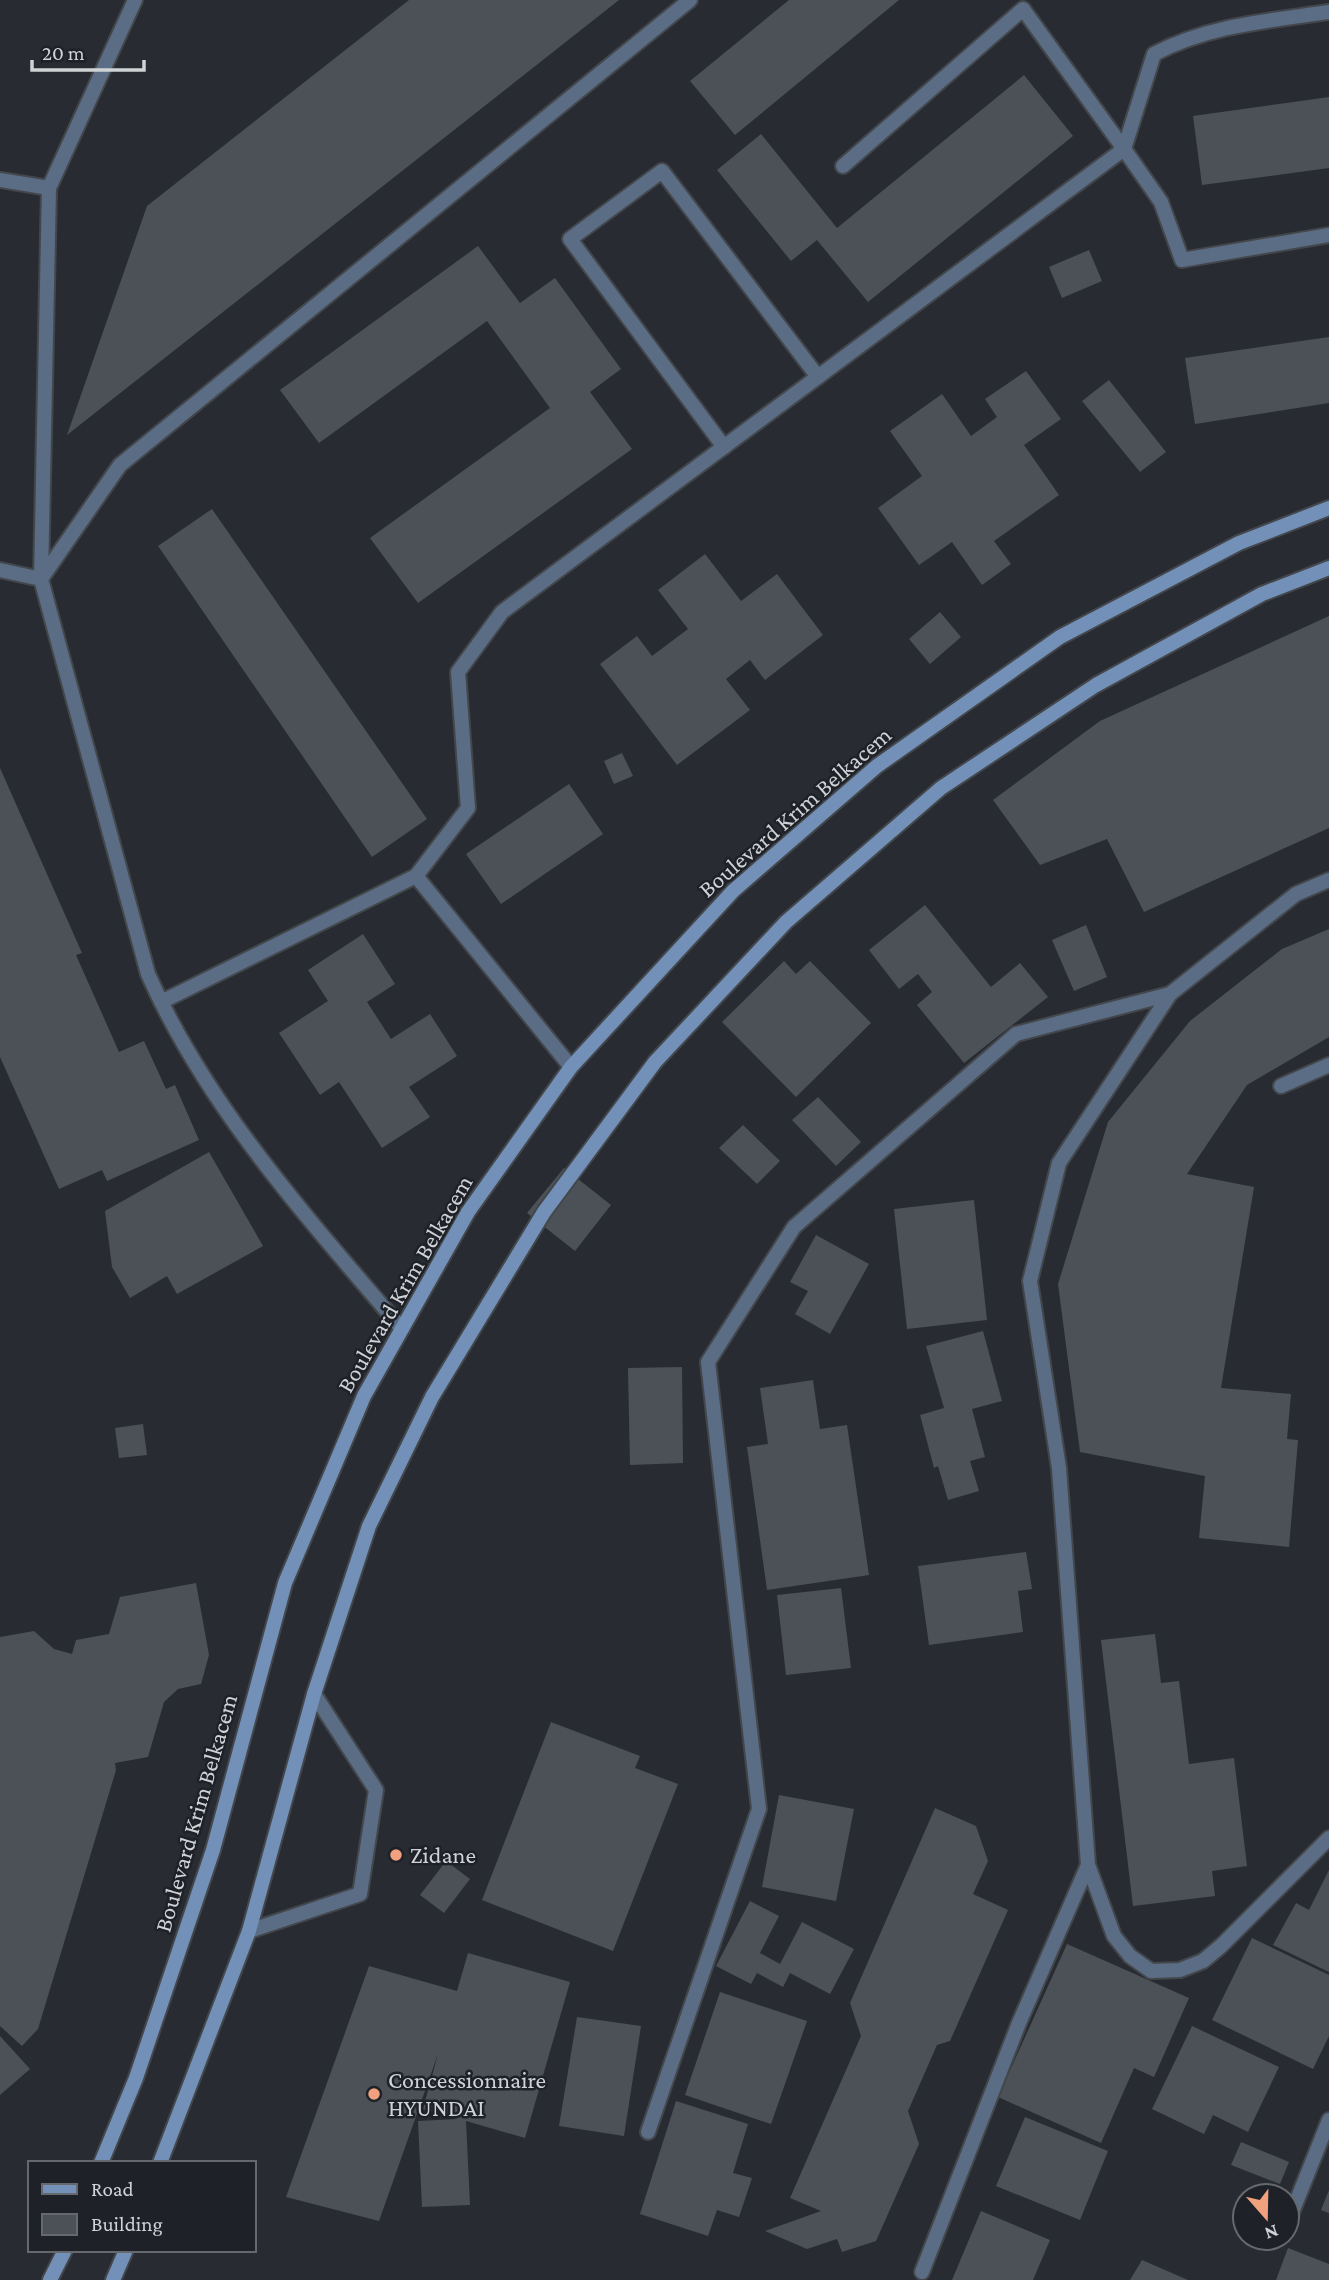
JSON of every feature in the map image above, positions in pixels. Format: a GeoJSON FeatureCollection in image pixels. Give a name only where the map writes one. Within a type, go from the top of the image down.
{"type":"FeatureCollection","features":[{"type":"Feature","properties":{"kind":"main road","name":"Boulevard Krim Belkacem"},"geometry":{"type":"LineString","coordinates":[[102,2161],[136,2078],[213,1850],[285,1583],[364,1396],[468,1212],[571,1067],[733,891],[877,766],[1060,637],[1239,543],[1329,508]]}},
{"type":"Feature","properties":{"kind":"main road"},"geometry":{"type":"LineString","coordinates":[[161,2161],[248,1931],[314,1694],[369,1526],[432,1397],[544,1212],[655,1062],[786,922],[940,788],[1096,685],[1262,594],[1329,568]]}},
{"type":"Feature","properties":{"kind":"main road"},"geometry":{"type":"LineString","coordinates":[[50,2280],[64,2252]]}},
{"type":"Feature","properties":{"kind":"main road"},"geometry":{"type":"LineString","coordinates":[[113,2280],[125,2252]]}},
{"type":"Feature","properties":{"kind":"street"},"geometry":{"type":"LineString","coordinates":[[135,0],[49,188],[41,579],[148,974],[161,1002],[212,1090],[270,1173],[402,1329]]}},
{"type":"Feature","properties":{"kind":"street"},"geometry":{"type":"LineString","coordinates":[[41,579],[120,465],[690,0]]}},
{"type":"Feature","properties":{"kind":"street"},"geometry":{"type":"LineString","coordinates":[[843,166],[1023,9],[1161,202],[1182,260],[1329,235]]}},
{"type":"Feature","properties":{"kind":"street"},"geometry":{"type":"LineString","coordinates":[[161,1002],[416,876],[468,808],[458,672],[502,612],[1124,149],[1154,54],[1180,40],[1216,29],[1329,12]]}},
{"type":"Feature","properties":{"kind":"street"},"geometry":{"type":"LineString","coordinates":[[724,447],[570,239],[662,171],[818,377]]}},
{"type":"Feature","properties":{"kind":"street"},"geometry":{"type":"LineString","coordinates":[[0,180],[49,188]]}},
{"type":"Feature","properties":{"kind":"street"},"geometry":{"type":"LineString","coordinates":[[0,570],[41,579]]}},
{"type":"Feature","properties":{"kind":"street"},"geometry":{"type":"LineString","coordinates":[[416,876],[571,1067]]}},
{"type":"Feature","properties":{"kind":"street"},"geometry":{"type":"LineString","coordinates":[[1329,880],[1296,894],[1170,994],[1059,1163],[1030,1281],[1059,1468],[1088,1865],[1114,1937],[1130,1956],[1151,1971],[1180,1970],[1203,1961],[1329,1838]]}},
{"type":"Feature","properties":{"kind":"street"},"geometry":{"type":"LineString","coordinates":[[648,2132],[759,1809],[708,1362],[793,1227],[1016,1034],[1170,994]]}},
{"type":"Feature","properties":{"kind":"street"},"geometry":{"type":"LineString","coordinates":[[1281,1086],[1329,1065]]}},
{"type":"Feature","properties":{"kind":"street"},"geometry":{"type":"LineString","coordinates":[[248,1931],[360,1894],[376,1790],[314,1694]]}},
{"type":"Feature","properties":{"kind":"street"},"geometry":{"type":"LineString","coordinates":[[922,2272],[1019,2023],[1088,1865]]}},
{"type":"Feature","properties":{"kind":"street"},"geometry":{"type":"LineString","coordinates":[[1301,2190],[1329,2120]]}},
{"type":"Feature","properties":{"kind":"building"},"geometry":{"type":"Polygon","coordinates":[[[409,0],[619,0],[67,435],[147,206],[409,0]]]}},
{"type":"Feature","properties":{"kind":"building"},"geometry":{"type":"Polygon","coordinates":[[[789,0],[899,0],[735,135],[690,81],[789,0]]]}},
{"type":"Feature","properties":{"kind":"building"},"geometry":{"type":"Polygon","coordinates":[[[1024,75],[1073,136],[868,302],[817,240],[791,261],[717,170],[761,134],[837,228],[1024,75]]]}},
{"type":"Feature","properties":{"kind":"building"},"geometry":{"type":"Polygon","coordinates":[[[1329,97],[1329,168],[1202,185],[1193,116],[1329,97]]]}},
{"type":"Feature","properties":{"kind":"building"},"geometry":{"type":"Polygon","coordinates":[[[478,246],[520,303],[555,278],[621,369],[590,392],[632,449],[418,603],[370,538],[550,408],[487,321],[319,443],[280,390],[478,246]]]}},
{"type":"Feature","properties":{"kind":"building"},"geometry":{"type":"Polygon","coordinates":[[[1089,250],[1102,281],[1062,298],[1049,267],[1089,250]]]}},
{"type":"Feature","properties":{"kind":"building"},"geometry":{"type":"Polygon","coordinates":[[[1329,337],[1329,403],[1195,424],[1185,358],[1329,337]]]}},
{"type":"Feature","properties":{"kind":"building"},"geometry":{"type":"Polygon","coordinates":[[[1026,371],[1061,419],[1024,445],[1059,495],[994,541],[1011,564],[982,585],[952,542],[919,565],[878,508],[922,476],[890,431],[942,394],[971,436],[997,417],[985,399],[1026,371]]]}},
{"type":"Feature","properties":{"kind":"building"},"geometry":{"type":"Polygon","coordinates":[[[1109,380],[1166,452],[1140,472],[1082,401],[1109,380]]]}},
{"type":"Feature","properties":{"kind":"building"},"geometry":{"type":"Polygon","coordinates":[[[212,509],[427,819],[372,857],[158,546],[212,509]]]}},
{"type":"Feature","properties":{"kind":"building"},"geometry":{"type":"Polygon","coordinates":[[[705,554],[741,601],[777,574],[823,635],[765,680],[750,660],[726,679],[750,710],[677,765],[600,664],[637,636],[652,656],[688,629],[658,590],[705,554]]]}},
{"type":"Feature","properties":{"kind":"building"},"geometry":{"type":"Polygon","coordinates":[[[940,612],[961,637],[930,664],[909,639],[940,612]]]}},
{"type":"Feature","properties":{"kind":"building"},"geometry":{"type":"Polygon","coordinates":[[[1329,616],[1329,828],[1144,912],[1107,839],[1040,865],[993,800],[1100,721],[1329,616]]]}},
{"type":"Feature","properties":{"kind":"building"},"geometry":{"type":"Polygon","coordinates":[[[622,753],[633,776],[614,784],[604,761],[622,753]]]}},
{"type":"Feature","properties":{"kind":"building"},"geometry":{"type":"Polygon","coordinates":[[[0,768],[82,953],[76,955],[119,1052],[144,1041],[166,1089],[175,1085],[199,1140],[107,1181],[102,1170],[59,1189],[0,1057],[0,768]]]}},
{"type":"Feature","properties":{"kind":"building"},"geometry":{"type":"Polygon","coordinates":[[[569,784],[603,834],[501,904],[466,854],[569,784]]]}},
{"type":"Feature","properties":{"kind":"building"},"geometry":{"type":"Polygon","coordinates":[[[925,905],[991,987],[1020,963],[1048,997],[964,1063],[917,1005],[932,992],[918,974],[899,989],[869,950],[925,905]]]}},
{"type":"Feature","properties":{"kind":"building"},"geometry":{"type":"Polygon","coordinates":[[[1086,925],[1107,977],[1074,991],[1052,940],[1086,925]]]}},
{"type":"Feature","properties":{"kind":"building"},"geometry":{"type":"Polygon","coordinates":[[[1329,929],[1329,1037],[1247,1085],[1187,1174],[1254,1187],[1221,1388],[1291,1394],[1287,1439],[1298,1440],[1289,1547],[1199,1538],[1205,1476],[1080,1452],[1058,1284],[1108,1122],[1190,1021],[1282,949],[1329,929]]]}},
{"type":"Feature","properties":{"kind":"building"},"geometry":{"type":"Polygon","coordinates":[[[363,934],[395,984],[367,1002],[391,1039],[430,1014],[457,1056],[409,1087],[430,1117],[382,1148],[339,1082],[320,1095],[279,1033],[328,1001],[308,970],[363,934]]]}},
{"type":"Feature","properties":{"kind":"building"},"geometry":{"type":"Polygon","coordinates":[[[784,961],[796,974],[810,961],[871,1023],[796,1097],[722,1022],[784,961]]]}},
{"type":"Feature","properties":{"kind":"building"},"geometry":{"type":"Polygon","coordinates":[[[818,1097],[861,1142],[836,1166],[792,1120],[818,1097]]]}},
{"type":"Feature","properties":{"kind":"building"},"geometry":{"type":"Polygon","coordinates":[[[743,1125],[780,1161],[757,1184],[719,1148],[743,1125]]]}},
{"type":"Feature","properties":{"kind":"building"},"geometry":{"type":"Polygon","coordinates":[[[209,1152],[263,1246],[177,1294],[167,1276],[130,1298],[112,1267],[105,1211],[209,1152]]]}},
{"type":"Feature","properties":{"kind":"building"},"geometry":{"type":"Polygon","coordinates":[[[564,1168],[611,1205],[575,1251],[527,1213],[564,1168]]]}},
{"type":"Feature","properties":{"kind":"building"},"geometry":{"type":"Polygon","coordinates":[[[974,1200],[987,1320],[907,1329],[894,1209],[974,1200]]]}},
{"type":"Feature","properties":{"kind":"building"},"geometry":{"type":"Polygon","coordinates":[[[816,1235],[869,1264],[830,1334],[795,1314],[808,1291],[790,1282],[816,1235]]]}},
{"type":"Feature","properties":{"kind":"building"},"geometry":{"type":"Polygon","coordinates":[[[983,1331],[1002,1401],[972,1409],[985,1457],[970,1461],[979,1491],[948,1500],[938,1466],[934,1468],[920,1415],[944,1408],[926,1346],[983,1331]]]}},
{"type":"Feature","properties":{"kind":"building"},"geometry":{"type":"Polygon","coordinates":[[[682,1367],[683,1463],[630,1465],[628,1368],[682,1367]]]}},
{"type":"Feature","properties":{"kind":"building"},"geometry":{"type":"Polygon","coordinates":[[[813,1380],[820,1429],[847,1425],[869,1575],[767,1590],[747,1447],[768,1444],[760,1388],[813,1380]]]}},
{"type":"Feature","properties":{"kind":"building"},"geometry":{"type":"Polygon","coordinates":[[[143,1424],[147,1455],[119,1458],[115,1428],[143,1424]]]}},
{"type":"Feature","properties":{"kind":"building"},"geometry":{"type":"Polygon","coordinates":[[[1026,1552],[1032,1589],[1018,1591],[1023,1632],[929,1645],[918,1566],[1026,1552]]]}},
{"type":"Feature","properties":{"kind":"building"},"geometry":{"type":"Polygon","coordinates":[[[196,1583],[209,1655],[201,1684],[178,1689],[164,1702],[148,1757],[115,1763],[116,1770],[38,2029],[22,2046],[0,2026],[0,1637],[34,1631],[54,1649],[72,1654],[76,1640],[109,1634],[120,1597],[196,1583]]]}},
{"type":"Feature","properties":{"kind":"building"},"geometry":{"type":"Polygon","coordinates":[[[841,1588],[851,1668],[786,1675],[777,1595],[841,1588]]]}},
{"type":"Feature","properties":{"kind":"building"},"geometry":{"type":"Polygon","coordinates":[[[1155,1634],[1161,1683],[1179,1681],[1189,1764],[1234,1758],[1247,1866],[1212,1871],[1215,1896],[1133,1906],[1101,1640],[1155,1634]]]}},
{"type":"Feature","properties":{"kind":"building"},"geometry":{"type":"Polygon","coordinates":[[[551,1722],[640,1756],[635,1768],[678,1784],[613,1951],[482,1900],[551,1722]]]}},
{"type":"Feature","properties":{"kind":"building"},"geometry":{"type":"Polygon","coordinates":[[[779,1795],[854,1809],[836,1901],[762,1887],[779,1795]]]}},
{"type":"Feature","properties":{"kind":"building"},"geometry":{"type":"Polygon","coordinates":[[[935,1808],[976,1826],[988,1861],[973,1894],[1008,1910],[950,2041],[937,2045],[908,2111],[919,2144],[876,2241],[842,2252],[837,2239],[807,2249],[765,2231],[821,2211],[790,2198],[861,2036],[850,2003],[935,1808]]]}},
{"type":"Feature","properties":{"kind":"building"},"geometry":{"type":"Polygon","coordinates":[[[446,1861],[470,1879],[444,1913],[420,1895],[446,1861]]]}},
{"type":"Feature","properties":{"kind":"building"},"geometry":{"type":"Polygon","coordinates":[[[1329,1870],[1329,1972],[1273,1945],[1296,1903],[1309,1910],[1329,1870]]]}},
{"type":"Feature","properties":{"kind":"building"},"geometry":{"type":"Polygon","coordinates":[[[750,1901],[779,1916],[760,1953],[780,1964],[802,1922],[854,1949],[830,1994],[790,1973],[783,1987],[757,1973],[751,1984],[716,1966],[750,1901]]]}},
{"type":"Feature","properties":{"kind":"building"},"geometry":{"type":"Polygon","coordinates":[[[1252,1938],[1329,1975],[1329,2036],[1313,2069],[1212,2020],[1252,1938]]]}},
{"type":"Feature","properties":{"kind":"building"},"geometry":{"type":"Polygon","coordinates":[[[1067,1944],[1189,1998],[1154,2077],[1134,2068],[1101,2143],[998,2097],[1067,1944]]]}},
{"type":"Feature","properties":{"kind":"building"},"geometry":{"type":"Polygon","coordinates":[[[468,1953],[570,1982],[525,2138],[466,2121],[470,2205],[422,2207],[418,2121],[457,2119],[423,2109],[438,2054],[379,2221],[286,2197],[369,1966],[457,1991],[468,1953]]]}},
{"type":"Feature","properties":{"kind":"building"},"geometry":{"type":"Polygon","coordinates":[[[720,1992],[807,2021],[771,2124],[685,2095],[720,1992]]]}},
{"type":"Feature","properties":{"kind":"building"},"geometry":{"type":"Polygon","coordinates":[[[577,2017],[641,2026],[624,2136],[559,2126],[577,2017]]]}},
{"type":"Feature","properties":{"kind":"building"},"geometry":{"type":"Polygon","coordinates":[[[1192,2026],[1279,2067],[1248,2132],[1213,2115],[1204,2134],[1152,2109],[1192,2026]]]}},
{"type":"Feature","properties":{"kind":"building"},"geometry":{"type":"Polygon","coordinates":[[[0,2036],[30,2069],[0,2095],[0,2036]]]}},
{"type":"Feature","properties":{"kind":"building"},"geometry":{"type":"Polygon","coordinates":[[[676,2101],[748,2124],[733,2173],[752,2178],[739,2217],[717,2210],[708,2236],[640,2214],[676,2101]]]}},
{"type":"Feature","properties":{"kind":"building"},"geometry":{"type":"Polygon","coordinates":[[[1025,2117],[1108,2151],[1080,2220],[996,2186],[1025,2117]]]}},
{"type":"Feature","properties":{"kind":"building"},"geometry":{"type":"Polygon","coordinates":[[[1241,2142],[1289,2162],[1281,2182],[1231,2165],[1241,2142]]]}},
{"type":"Feature","properties":{"kind":"building"},"geometry":{"type":"Polygon","coordinates":[[[1329,2190],[1329,2213],[1321,2210],[1329,2190]]]}},
{"type":"Feature","properties":{"kind":"building"},"geometry":{"type":"Polygon","coordinates":[[[981,2211],[1050,2240],[1033,2280],[952,2280],[981,2211]]]}},
{"type":"Feature","properties":{"kind":"building"},"geometry":{"type":"Polygon","coordinates":[[[1286,2252],[1298,2252],[1329,2264],[1329,2280],[1276,2280],[1286,2252]]]}},
{"type":"Feature","properties":{"kind":"building"},"geometry":{"type":"Polygon","coordinates":[[[1142,2260],[1188,2280],[1130,2280],[1142,2260]]]}},
{"type":"Feature","properties":{"kind":"place","name":"Zidane"},"geometry":{"type":"Point","coordinates":[396,1855]}},
{"type":"Feature","properties":{"kind":"place","name":"Concessionnaire HYUNDAI"},"geometry":{"type":"Point","coordinates":[374,2094]}}]}
